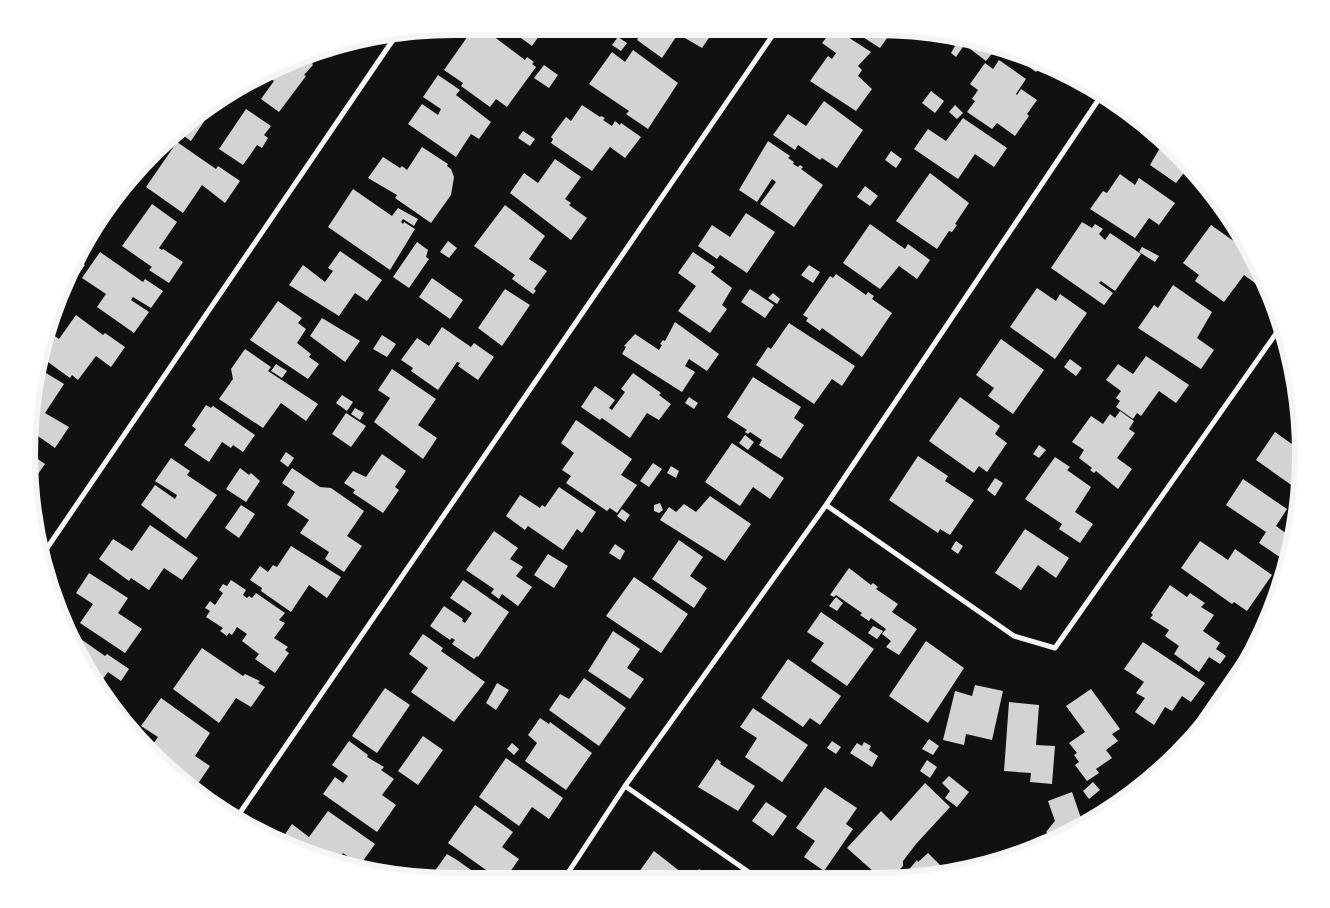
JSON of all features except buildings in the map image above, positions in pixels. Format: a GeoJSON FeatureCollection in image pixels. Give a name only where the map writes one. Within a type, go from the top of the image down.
{"type":"FeatureCollection","features":[{"type":"Feature","properties":{"kind":"street"},"geometry":{"type":"LineString","coordinates":[[240,814],[773,35]]}},
{"type":"Feature","properties":{"kind":"street"},"geometry":{"type":"LineString","coordinates":[[46,549],[393,40]]}},
{"type":"Feature","properties":{"kind":"street"},"geometry":{"type":"LineString","coordinates":[[568,873],[625,786],[826,504],[1098,99]]}},
{"type":"Feature","properties":{"kind":"street"},"geometry":{"type":"LineString","coordinates":[[826,504],[1014,636],[1055,648],[1277,332]]}},
{"type":"Feature","properties":{"kind":"street"},"geometry":{"type":"LineString","coordinates":[[625,786],[750,873]]}},
{"type":"Feature","properties":{"kind":"lane"},"geometry":{"type":"LineString","coordinates":[[1195,725],[1246,651]]}}]}
